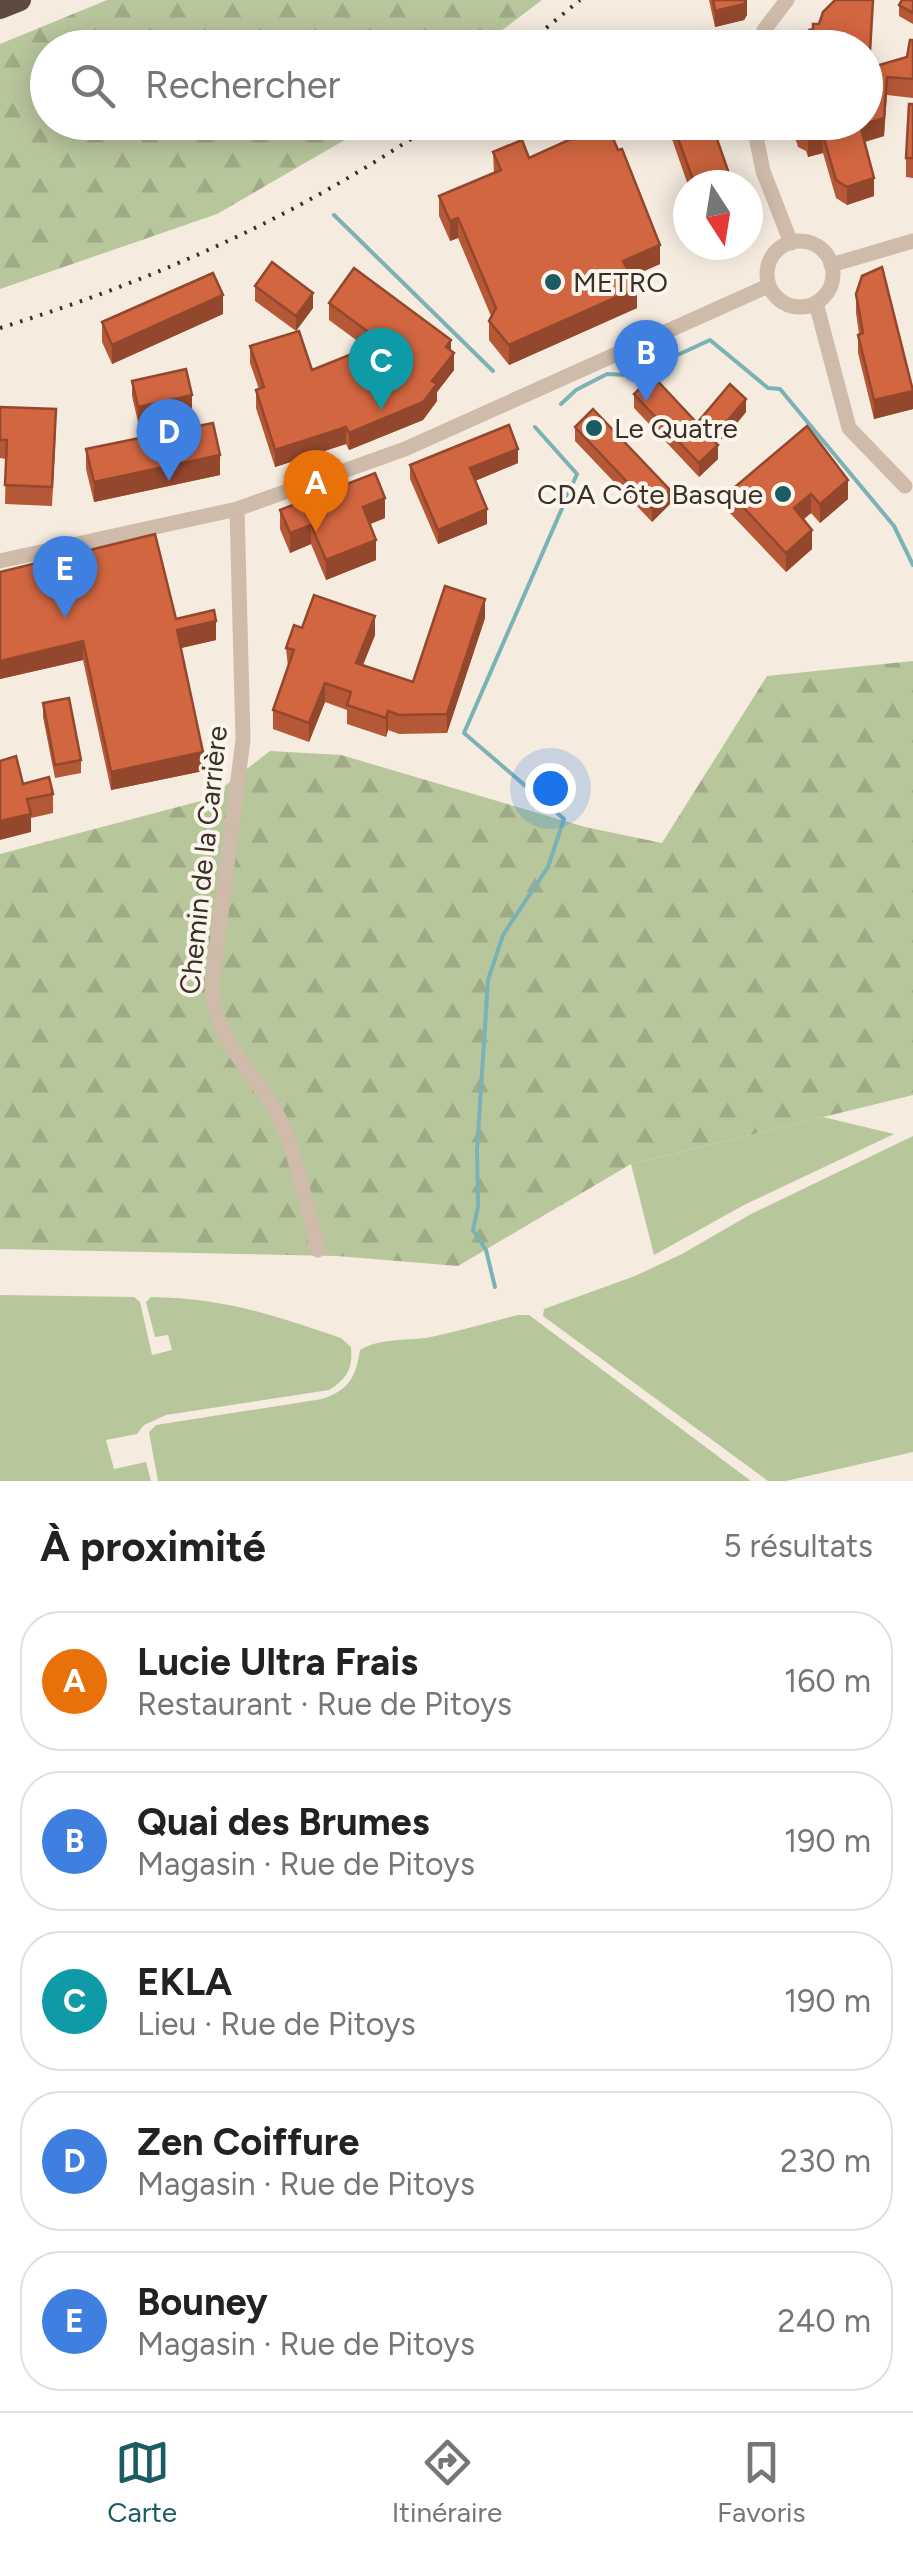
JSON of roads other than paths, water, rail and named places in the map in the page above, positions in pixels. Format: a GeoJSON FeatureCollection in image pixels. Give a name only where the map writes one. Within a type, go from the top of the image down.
{"type":"FeatureCollection","features":[{"type":"Feature","properties":{"kind":"highway"},"geometry":{"type":"LineString","coordinates":[[0,8],[20,0]]}},
{"type":"Feature","properties":{"kind":"street"},"geometry":{"type":"LineString","coordinates":[[764,30],[787,0]]}},
{"type":"Feature","properties":{"kind":"street"},"geometry":{"type":"LineString","coordinates":[[757,140],[763,171],[790,242]]}},
{"type":"Feature","properties":{"kind":"street"},"geometry":{"type":"LineString","coordinates":[[831,265],[913,241]]}},
{"type":"Feature","properties":{"kind":"street"},"geometry":{"type":"LineString","coordinates":[[790,242],[820,248],[831,265],[830,286],[816,303],[798,308],[788,306],[768,286],[766,275],[773,255],[790,242]]}},
{"type":"Feature","properties":{"kind":"street"},"geometry":{"type":"LineString","coordinates":[[0,561],[238,509],[405,448],[768,286]]}},
{"type":"Feature","properties":{"kind":"street"},"geometry":{"type":"LineString","coordinates":[[816,303],[848,428],[906,486]]}},
{"type":"Feature","properties":{"kind":"street","name":"Chemin de la Carrière"},"geometry":{"type":"LineString","coordinates":[[238,509],[243,740],[212,1008],[220,1029],[286,1134],[318,1250]]}},
{"type":"Feature","properties":{"kind":"waterway"},"geometry":{"type":"LineString","coordinates":[[334,215],[493,371]]}},
{"type":"Feature","properties":{"kind":"waterway"},"geometry":{"type":"LineString","coordinates":[[561,404],[576,390],[607,374],[645,376],[671,358],[710,340],[768,388],[780,389],[894,526],[913,565]]}},
{"type":"Feature","properties":{"kind":"waterway"},"geometry":{"type":"LineString","coordinates":[[495,1287],[486,1250],[473,1230],[478,1207],[477,1150],[488,980],[503,935],[548,867],[564,819],[464,733],[577,474],[535,427]]}},
{"type":"Feature","properties":{"kind":"railway"},"geometry":{"type":"LineString","coordinates":[[544,30],[580,0]]}},
{"type":"Feature","properties":{"kind":"railway"},"geometry":{"type":"LineString","coordinates":[[0,328],[115,289],[226,242],[333,187],[409,140]]}},
{"type":"Feature","properties":{"kind":"place","name":"METRO"},"geometry":{"type":"Point","coordinates":[553,282]}},
{"type":"Feature","properties":{"kind":"place","name":"Quai des Brumes"},"geometry":{"type":"Point","coordinates":[646,402]}},
{"type":"Feature","properties":{"kind":"place","name":"EKLA"},"geometry":{"type":"Point","coordinates":[381,410]}},
{"type":"Feature","properties":{"kind":"place","name":"Le Quatre"},"geometry":{"type":"Point","coordinates":[594,428]}},
{"type":"Feature","properties":{"kind":"place","name":"Zen Coiffure"},"geometry":{"type":"Point","coordinates":[169,481]}},
{"type":"Feature","properties":{"kind":"place","name":"CDA Côte Basque"},"geometry":{"type":"Point","coordinates":[783,494]}},
{"type":"Feature","properties":{"kind":"place","name":"Lucie Ultra Frais"},"geometry":{"type":"Point","coordinates":[316,532]}},
{"type":"Feature","properties":{"kind":"place","name":"Bouney"},"geometry":{"type":"Point","coordinates":[65,618]}}]}
